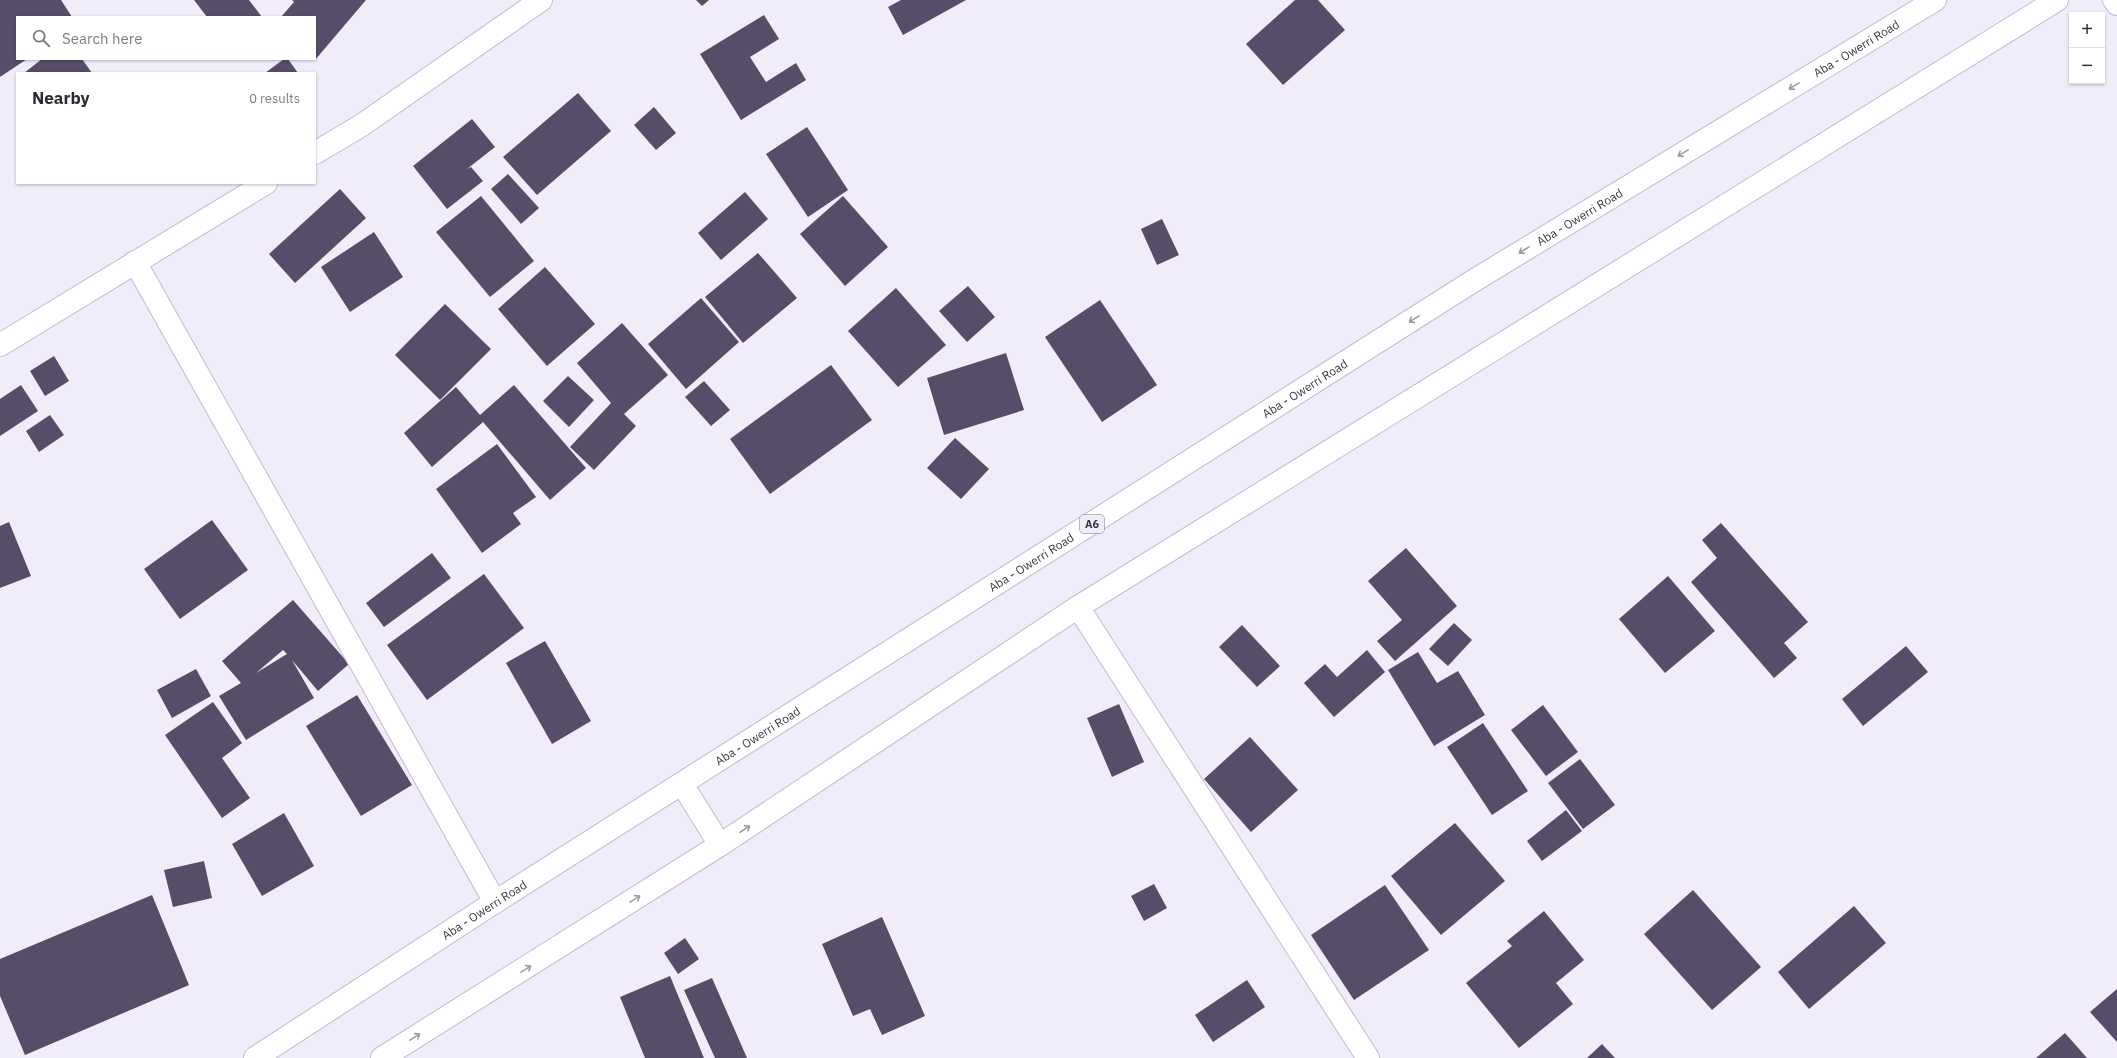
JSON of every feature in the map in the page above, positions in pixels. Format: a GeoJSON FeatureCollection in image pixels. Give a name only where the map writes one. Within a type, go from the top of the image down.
{"type":"FeatureCollection","features":[{"type":"Feature","properties":{"kind":"main road"},"geometry":{"type":"LineString","coordinates":[[316,153],[362,125],[541,0]]}},
{"type":"Feature","properties":{"kind":"main road","name":"Aba - Owerri Road"},"geometry":{"type":"LineString","coordinates":[[255,1058],[495,902],[1470,283],[1935,0]]}},
{"type":"Feature","properties":{"kind":"main road"},"geometry":{"type":"LineString","coordinates":[[382,1058],[720,845],[1078,607],[2057,0]]}},
{"type":"Feature","properties":{"kind":"main road"},"geometry":{"type":"LineString","coordinates":[[2114,0],[2117,4]]}},
{"type":"Feature","properties":{"kind":"main road"},"geometry":{"type":"LineString","coordinates":[[0,345],[264,184]]}},
{"type":"Feature","properties":{"kind":"main road"},"geometry":{"type":"LineString","coordinates":[[135,262],[495,902]]}},
{"type":"Feature","properties":{"kind":"main road"},"geometry":{"type":"LineString","coordinates":[[1078,607],[1368,1058]]}},
{"type":"Feature","properties":{"kind":"main road"},"geometry":{"type":"LineString","coordinates":[[682,784],[720,845]]}},
{"type":"Feature","properties":{"kind":"building"},"geometry":{"type":"Polygon","coordinates":[[[0,0],[61,0],[71,16],[16,16],[16,60],[26,60],[0,77],[0,0]]]}},
{"type":"Feature","properties":{"kind":"building"},"geometry":{"type":"Polygon","coordinates":[[[194,0],[249,0],[261,16],[206,16],[194,0]]]}},
{"type":"Feature","properties":{"kind":"building"},"geometry":{"type":"Polygon","coordinates":[[[292,0],[366,0],[316,59],[316,16],[282,16],[294,2],[292,0]]]}},
{"type":"Feature","properties":{"kind":"building"},"geometry":{"type":"Polygon","coordinates":[[[696,0],[709,0],[702,6],[696,0]]]}},
{"type":"Feature","properties":{"kind":"building"},"geometry":{"type":"Polygon","coordinates":[[[901,0],[966,0],[903,35],[888,7],[901,0]]]}},
{"type":"Feature","properties":{"kind":"building"},"geometry":{"type":"Polygon","coordinates":[[[1295,0],[1318,0],[1345,30],[1283,85],[1246,44],[1295,0]]]}},
{"type":"Feature","properties":{"kind":"building"},"geometry":{"type":"Polygon","coordinates":[[[764,15],[779,39],[750,57],[766,82],[796,63],[806,80],[741,120],[700,54],[764,15]]]}},
{"type":"Feature","properties":{"kind":"building"},"geometry":{"type":"Polygon","coordinates":[[[41,60],[83,60],[91,72],[25,72],[41,60]]]}},
{"type":"Feature","properties":{"kind":"building"},"geometry":{"type":"Polygon","coordinates":[[[283,60],[289,60],[297,72],[266,72],[283,60]]]}},
{"type":"Feature","properties":{"kind":"building"},"geometry":{"type":"Polygon","coordinates":[[[578,93],[611,131],[537,195],[503,157],[578,93]]]}},
{"type":"Feature","properties":{"kind":"building"},"geometry":{"type":"Polygon","coordinates":[[[654,107],[676,133],[656,150],[634,125],[654,107]]]}},
{"type":"Feature","properties":{"kind":"building"},"geometry":{"type":"Polygon","coordinates":[[[472,119],[495,147],[467,169],[471,167],[483,181],[447,209],[413,166],[472,119]]]}},
{"type":"Feature","properties":{"kind":"building"},"geometry":{"type":"Polygon","coordinates":[[[807,127],[848,190],[808,217],[766,154],[807,127]]]}},
{"type":"Feature","properties":{"kind":"building"},"geometry":{"type":"Polygon","coordinates":[[[508,174],[539,208],[521,224],[491,189],[508,174]]]}},
{"type":"Feature","properties":{"kind":"building"},"geometry":{"type":"Polygon","coordinates":[[[340,189],[366,218],[295,283],[269,254],[340,189]]]}},
{"type":"Feature","properties":{"kind":"building"},"geometry":{"type":"Polygon","coordinates":[[[745,192],[768,219],[721,260],[698,233],[745,192]]]}},
{"type":"Feature","properties":{"kind":"building"},"geometry":{"type":"Polygon","coordinates":[[[481,196],[534,261],[490,297],[436,232],[481,196]]]}},
{"type":"Feature","properties":{"kind":"building"},"geometry":{"type":"Polygon","coordinates":[[[843,196],[888,247],[845,286],[800,234],[843,196]]]}},
{"type":"Feature","properties":{"kind":"building"},"geometry":{"type":"Polygon","coordinates":[[[1162,219],[1179,255],[1157,265],[1141,229],[1162,219]]]}},
{"type":"Feature","properties":{"kind":"building"},"geometry":{"type":"Polygon","coordinates":[[[374,232],[403,277],[350,312],[321,267],[374,232]]]}},
{"type":"Feature","properties":{"kind":"building"},"geometry":{"type":"Polygon","coordinates":[[[758,253],[797,298],[743,343],[705,297],[758,253]]]}},
{"type":"Feature","properties":{"kind":"building"},"geometry":{"type":"Polygon","coordinates":[[[545,267],[595,324],[547,366],[498,309],[545,267]]]}},
{"type":"Feature","properties":{"kind":"building"},"geometry":{"type":"Polygon","coordinates":[[[968,286],[995,317],[967,342],[939,311],[968,286]]]}},
{"type":"Feature","properties":{"kind":"building"},"geometry":{"type":"Polygon","coordinates":[[[896,288],[946,345],[898,387],[848,331],[896,288]]]}},
{"type":"Feature","properties":{"kind":"building"},"geometry":{"type":"Polygon","coordinates":[[[701,298],[739,342],[686,389],[648,344],[701,298]]]}},
{"type":"Feature","properties":{"kind":"building"},"geometry":{"type":"Polygon","coordinates":[[[1100,300],[1157,385],[1102,422],[1045,337],[1100,300]]]}},
{"type":"Feature","properties":{"kind":"building"},"geometry":{"type":"Polygon","coordinates":[[[445,304],[491,349],[440,400],[395,355],[445,304]]]}},
{"type":"Feature","properties":{"kind":"building"},"geometry":{"type":"Polygon","coordinates":[[[622,323],[668,375],[624,414],[636,426],[594,470],[570,447],[611,403],[577,363],[622,323]]]}},
{"type":"Feature","properties":{"kind":"building"},"geometry":{"type":"Polygon","coordinates":[[[1006,353],[1024,410],[944,435],[927,378],[1006,353]]]}},
{"type":"Feature","properties":{"kind":"building"},"geometry":{"type":"Polygon","coordinates":[[[54,356],[69,381],[45,396],[30,371],[54,356]]]}},
{"type":"Feature","properties":{"kind":"building"},"geometry":{"type":"Polygon","coordinates":[[[831,365],[872,420],[770,494],[730,439],[831,365]]]}},
{"type":"Feature","properties":{"kind":"building"},"geometry":{"type":"Polygon","coordinates":[[[568,376],[594,400],[569,427],[543,401],[568,376]]]}},
{"type":"Feature","properties":{"kind":"building"},"geometry":{"type":"Polygon","coordinates":[[[704,381],[730,410],[711,426],[685,397],[704,381]]]}},
{"type":"Feature","properties":{"kind":"building"},"geometry":{"type":"Polygon","coordinates":[[[21,385],[38,411],[0,436],[0,399],[21,385]]]}},
{"type":"Feature","properties":{"kind":"building"},"geometry":{"type":"Polygon","coordinates":[[[514,385],[586,468],[550,500],[483,422],[432,467],[404,433],[456,387],[480,415],[514,385]]]}},
{"type":"Feature","properties":{"kind":"building"},"geometry":{"type":"Polygon","coordinates":[[[50,415],[64,435],[39,452],[26,431],[50,415]]]}},
{"type":"Feature","properties":{"kind":"building"},"geometry":{"type":"Polygon","coordinates":[[[955,438],[989,469],[961,499],[927,468],[955,438]]]}},
{"type":"Feature","properties":{"kind":"building"},"geometry":{"type":"Polygon","coordinates":[[[497,444],[536,497],[513,513],[521,524],[482,553],[436,489],[497,444]]]}},
{"type":"Feature","properties":{"kind":"building"},"geometry":{"type":"Polygon","coordinates":[[[212,520],[248,570],[180,619],[144,569],[212,520]]]}},
{"type":"Feature","properties":{"kind":"building"},"geometry":{"type":"Polygon","coordinates":[[[9,522],[31,576],[0,588],[0,526],[9,522]]]}},
{"type":"Feature","properties":{"kind":"building"},"geometry":{"type":"Polygon","coordinates":[[[1721,523],[1808,622],[1784,643],[1797,658],[1774,678],[1691,582],[1717,558],[1702,540],[1721,523]]]}},
{"type":"Feature","properties":{"kind":"building"},"geometry":{"type":"Polygon","coordinates":[[[1406,548],[1457,606],[1395,661],[1377,641],[1402,620],[1368,581],[1406,548]]]}},
{"type":"Feature","properties":{"kind":"building"},"geometry":{"type":"Polygon","coordinates":[[[432,553],[451,578],[384,627],[366,603],[432,553]]]}},
{"type":"Feature","properties":{"kind":"building"},"geometry":{"type":"Polygon","coordinates":[[[484,574],[524,628],[427,700],[387,645],[484,574]]]}},
{"type":"Feature","properties":{"kind":"building"},"geometry":{"type":"Polygon","coordinates":[[[1668,576],[1715,631],[1665,673],[1619,619],[1668,576]]]}},
{"type":"Feature","properties":{"kind":"building"},"geometry":{"type":"Polygon","coordinates":[[[293,600],[349,664],[318,691],[292,660],[314,698],[246,740],[219,696],[241,683],[222,661],[293,600]],[[283,650],[256,673],[287,654],[283,650]]]}},
{"type":"Feature","properties":{"kind":"building"},"geometry":{"type":"Polygon","coordinates":[[[1454,623],[1472,640],[1448,666],[1429,649],[1454,623]]]}},
{"type":"Feature","properties":{"kind":"building"},"geometry":{"type":"Polygon","coordinates":[[[1242,625],[1280,666],[1257,687],[1219,647],[1242,625]]]}},
{"type":"Feature","properties":{"kind":"building"},"geometry":{"type":"Polygon","coordinates":[[[545,641],[591,721],[552,744],[506,663],[545,641]]]}},
{"type":"Feature","properties":{"kind":"building"},"geometry":{"type":"Polygon","coordinates":[[[1906,646],[1928,672],[1863,726],[1842,699],[1906,646]]]}},
{"type":"Feature","properties":{"kind":"building"},"geometry":{"type":"Polygon","coordinates":[[[1367,650],[1385,672],[1334,717],[1304,683],[1325,664],[1337,677],[1367,650]]]}},
{"type":"Feature","properties":{"kind":"building"},"geometry":{"type":"Polygon","coordinates":[[[1418,652],[1437,683],[1458,671],[1485,715],[1434,746],[1388,670],[1418,652]]]}},
{"type":"Feature","properties":{"kind":"building"},"geometry":{"type":"Polygon","coordinates":[[[196,669],[211,696],[172,718],[157,690],[196,669]]]}},
{"type":"Feature","properties":{"kind":"building"},"geometry":{"type":"Polygon","coordinates":[[[357,695],[412,785],[361,816],[306,726],[357,695]]]}},
{"type":"Feature","properties":{"kind":"building"},"geometry":{"type":"Polygon","coordinates":[[[213,702],[242,743],[222,758],[250,798],[222,818],[165,735],[213,702]]]}},
{"type":"Feature","properties":{"kind":"building"},"geometry":{"type":"Polygon","coordinates":[[[1119,704],[1144,762],[1112,777],[1087,718],[1119,704]]]}},
{"type":"Feature","properties":{"kind":"building"},"geometry":{"type":"Polygon","coordinates":[[[1543,705],[1578,752],[1546,776],[1511,730],[1543,705]]]}},
{"type":"Feature","properties":{"kind":"building"},"geometry":{"type":"Polygon","coordinates":[[[1483,723],[1528,791],[1492,815],[1447,747],[1483,723]]]}},
{"type":"Feature","properties":{"kind":"building"},"geometry":{"type":"Polygon","coordinates":[[[1250,737],[1298,790],[1251,832],[1204,779],[1250,737]]]}},
{"type":"Feature","properties":{"kind":"building"},"geometry":{"type":"Polygon","coordinates":[[[1580,759],[1615,805],[1583,829],[1548,783],[1580,759]]]}},
{"type":"Feature","properties":{"kind":"building"},"geometry":{"type":"Polygon","coordinates":[[[1566,810],[1582,831],[1542,861],[1527,841],[1566,810]]]}},
{"type":"Feature","properties":{"kind":"building"},"geometry":{"type":"Polygon","coordinates":[[[284,813],[314,866],[262,896],[232,844],[284,813]]]}},
{"type":"Feature","properties":{"kind":"building"},"geometry":{"type":"Polygon","coordinates":[[[1455,823],[1505,881],[1441,935],[1391,876],[1455,823]]]}},
{"type":"Feature","properties":{"kind":"building"},"geometry":{"type":"Polygon","coordinates":[[[204,861],[212,898],[173,907],[164,870],[204,861]]]}},
{"type":"Feature","properties":{"kind":"building"},"geometry":{"type":"Polygon","coordinates":[[[1154,884],[1167,908],[1144,921],[1131,896],[1154,884]]]}},
{"type":"Feature","properties":{"kind":"building"},"geometry":{"type":"Polygon","coordinates":[[[1385,885],[1429,950],[1354,1000],[1311,935],[1385,885]]]}},
{"type":"Feature","properties":{"kind":"building"},"geometry":{"type":"Polygon","coordinates":[[[1693,890],[1761,967],[1712,1010],[1644,934],[1693,890]]]}},
{"type":"Feature","properties":{"kind":"building"},"geometry":{"type":"Polygon","coordinates":[[[152,895],[189,985],[25,1055],[0,996],[0,959],[152,895]]]}},
{"type":"Feature","properties":{"kind":"building"},"geometry":{"type":"Polygon","coordinates":[[[1854,906],[1886,943],[1809,1009],[1778,972],[1854,906]]]}},
{"type":"Feature","properties":{"kind":"building"},"geometry":{"type":"Polygon","coordinates":[[[1544,911],[1584,960],[1556,983],[1573,1004],[1519,1048],[1466,983],[1512,946],[1507,941],[1544,911]]]}},
{"type":"Feature","properties":{"kind":"building"},"geometry":{"type":"Polygon","coordinates":[[[882,917],[925,1016],[882,1035],[870,1009],[853,1016],[822,944],[882,917]]]}},
{"type":"Feature","properties":{"kind":"building"},"geometry":{"type":"Polygon","coordinates":[[[685,938],[699,959],[678,974],[664,953],[685,938]]]}},
{"type":"Feature","properties":{"kind":"building"},"geometry":{"type":"Polygon","coordinates":[[[670,976],[704,1058],[645,1058],[620,997],[670,976]]]}},
{"type":"Feature","properties":{"kind":"building"},"geometry":{"type":"Polygon","coordinates":[[[712,978],[747,1058],[715,1058],[684,990],[712,978]]]}},
{"type":"Feature","properties":{"kind":"building"},"geometry":{"type":"Polygon","coordinates":[[[1247,980],[1265,1007],[1213,1042],[1195,1015],[1247,980]]]}},
{"type":"Feature","properties":{"kind":"building"},"geometry":{"type":"Polygon","coordinates":[[[2117,989],[2117,1042],[2090,1012],[2117,989]]]}},
{"type":"Feature","properties":{"kind":"building"},"geometry":{"type":"Polygon","coordinates":[[[2065,1033],[2087,1058],[2036,1058],[2065,1033]]]}},
{"type":"Feature","properties":{"kind":"building"},"geometry":{"type":"Polygon","coordinates":[[[1602,1044],[1615,1058],[1587,1058],[1602,1044]]]}}]}
